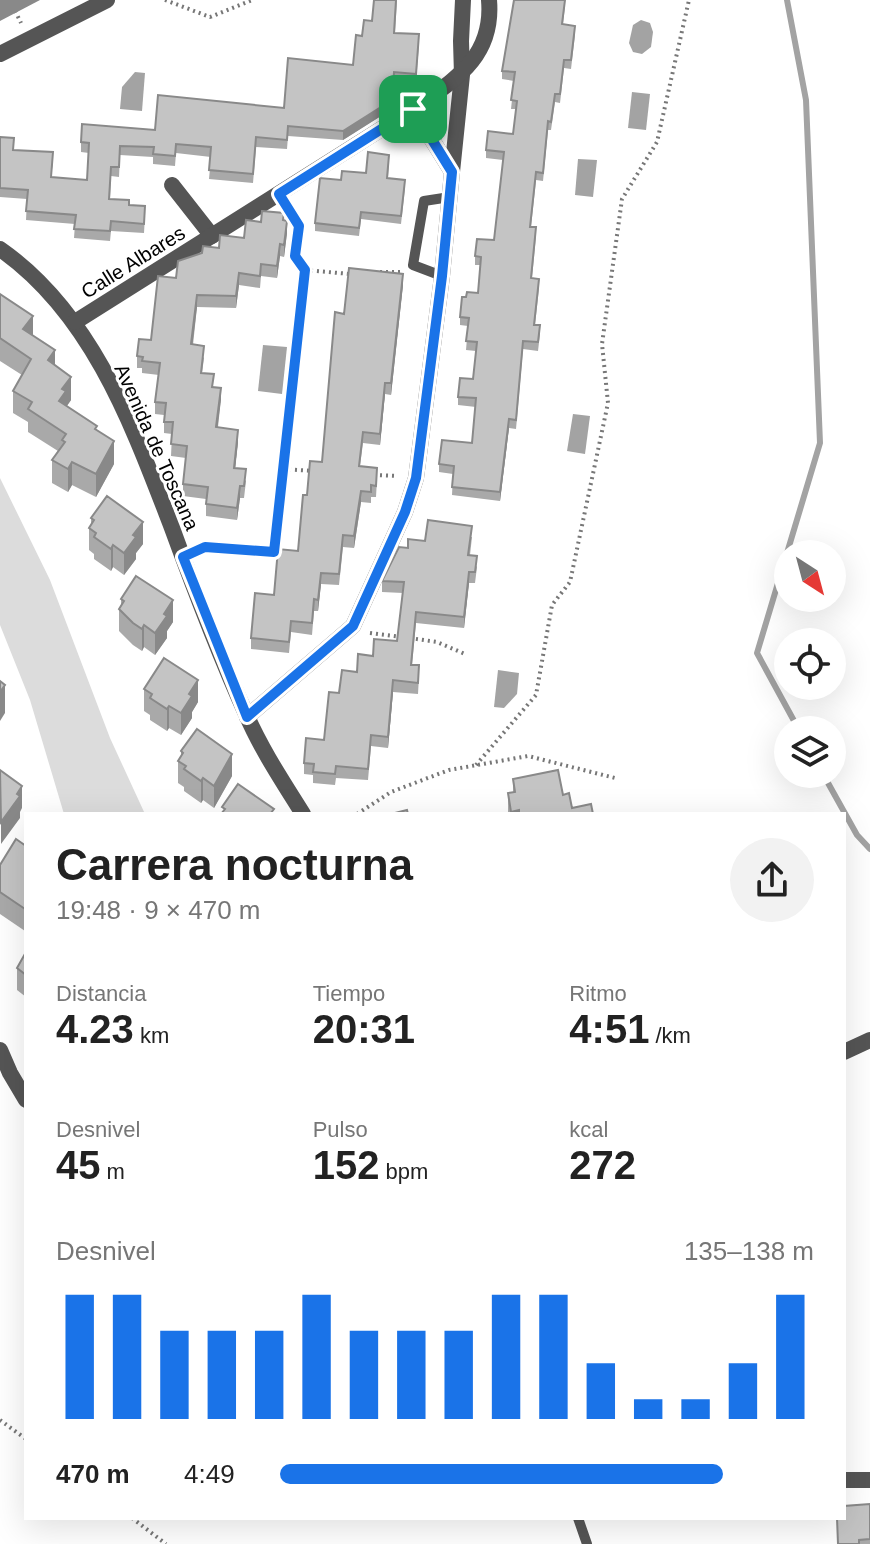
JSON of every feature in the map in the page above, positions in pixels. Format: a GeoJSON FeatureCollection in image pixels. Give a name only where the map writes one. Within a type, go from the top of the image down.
{"type":"FeatureCollection","features":[{"type":"Feature","properties":{"kind":"street"},"geometry":{"type":"LineString","coordinates":[[0,54],[107,0]]}},
{"type":"Feature","properties":{"kind":"street","name":"Calle Albares"},"geometry":{"type":"LineString","coordinates":[[247,717],[353,626],[405,512],[416,478],[442,276],[462,75],[463,0]]}},
{"type":"Feature","properties":{"kind":"street","name":"Calle Albares"},"geometry":{"type":"LineString","coordinates":[[75,322],[462,75],[484,42],[489,0]]}},
{"type":"Feature","properties":{"kind":"street"},"geometry":{"type":"LineString","coordinates":[[413,109],[452,172]]}},
{"type":"Feature","properties":{"kind":"street","name":"Calle Albares"},"geometry":{"type":"LineString","coordinates":[[172,185],[212,236]]}},
{"type":"Feature","properties":{"kind":"street","name":"Avenida de Toscana"},"geometry":{"type":"LineString","coordinates":[[0,249],[38,279],[75,322],[116,392],[247,717],[302,812]]}},
{"type":"Feature","properties":{"kind":"street"},"geometry":{"type":"LineString","coordinates":[[846,1051],[870,1040]]}},
{"type":"Feature","properties":{"kind":"street"},"geometry":{"type":"LineString","coordinates":[[0,1050],[24,1097]]}},
{"type":"Feature","properties":{"kind":"street"},"geometry":{"type":"LineString","coordinates":[[846,1480],[870,1480]]}},
{"type":"Feature","properties":{"kind":"lane"},"geometry":{"type":"LineString","coordinates":[[442,276],[413,265],[424,201],[450,197]]}},
{"type":"Feature","properties":{"kind":"lane"},"geometry":{"type":"LineString","coordinates":[[579,1520],[587,1544]]}},
{"type":"Feature","properties":{"kind":"path"},"geometry":{"type":"LineString","coordinates":[[10,0],[30,39]]}},
{"type":"Feature","properties":{"kind":"path"},"geometry":{"type":"LineString","coordinates":[[165,0],[210,17],[252,0]]}},
{"type":"Feature","properties":{"kind":"path"},"geometry":{"type":"LineString","coordinates":[[476,765],[536,695],[552,605],[570,582],[608,403],[602,344],[622,199],[657,142],[689,0]]}},
{"type":"Feature","properties":{"kind":"path"},"geometry":{"type":"LineString","coordinates":[[183,557],[205,547],[274,552],[305,270],[295,256],[299,226],[279,194]]}},
{"type":"Feature","properties":{"kind":"path"},"geometry":{"type":"LineString","coordinates":[[368,276],[377,270],[397,273],[413,265]]}},
{"type":"Feature","properties":{"kind":"path"},"geometry":{"type":"LineString","coordinates":[[305,270],[353,275]]}},
{"type":"Feature","properties":{"kind":"path"},"geometry":{"type":"LineString","coordinates":[[283,469],[327,472]]}},
{"type":"Feature","properties":{"kind":"path"},"geometry":{"type":"LineString","coordinates":[[372,475],[416,478]]}},
{"type":"Feature","properties":{"kind":"path"},"geometry":{"type":"LineString","coordinates":[[353,626],[372,633],[437,642],[465,654]]}},
{"type":"Feature","properties":{"kind":"path"},"geometry":{"type":"LineString","coordinates":[[360,812],[391,792],[449,770],[528,756],[615,778]]}},
{"type":"Feature","properties":{"kind":"path"},"geometry":{"type":"LineString","coordinates":[[0,1420],[24,1438]]}},
{"type":"Feature","properties":{"kind":"path"},"geometry":{"type":"LineString","coordinates":[[135,1520],[166,1544]]}},
{"type":"Feature","properties":{"kind":"shaded area"},"geometry":{"type":"Polygon","coordinates":[[[641,20],[650,23],[653,32],[651,47],[642,54],[633,52],[629,43],[633,25],[641,20]]]}},
{"type":"Feature","properties":{"kind":"shaded area"},"geometry":{"type":"Polygon","coordinates":[[[135,72],[145,73],[142,111],[120,109],[122,87],[135,72]]]}},
{"type":"Feature","properties":{"kind":"shaded area"},"geometry":{"type":"Polygon","coordinates":[[[632,92],[650,94],[646,130],[628,128],[632,92]]]}},
{"type":"Feature","properties":{"kind":"shaded area"},"geometry":{"type":"Polygon","coordinates":[[[578,159],[597,160],[593,197],[575,195],[578,159]]]}},
{"type":"Feature","properties":{"kind":"shaded area"},"geometry":{"type":"Polygon","coordinates":[[[263,345],[287,347],[282,394],[258,391],[263,345]]]}},
{"type":"Feature","properties":{"kind":"shaded area"},"geometry":{"type":"Polygon","coordinates":[[[573,414],[590,416],[585,454],[567,451],[573,414]]]}},
{"type":"Feature","properties":{"kind":"shaded area"},"geometry":{"type":"Polygon","coordinates":[[[0,478],[50,580],[110,738],[144,812],[63,812],[30,700],[0,625],[0,478]]]}},
{"type":"Feature","properties":{"kind":"shaded area"},"geometry":{"type":"Polygon","coordinates":[[[498,670],[519,673],[517,694],[504,708],[494,707],[498,670]]]}},
{"type":"Feature","properties":{"kind":"building"},"geometry":{"type":"Polygon","coordinates":[[[374,0],[396,0],[394,33],[419,34],[416,74],[394,72],[392,100],[343,131],[288,126],[287,140],[256,137],[253,174],[209,170],[211,147],[176,144],[175,156],[153,154],[154,147],[120,146],[119,167],[111,167],[109,199],[129,200],[129,205],[145,206],[144,224],[111,221],[110,231],[74,229],[76,215],[26,211],[28,190],[0,188],[0,137],[14,138],[13,150],[53,152],[51,177],[87,180],[89,143],[81,142],[82,124],[155,130],[158,95],[284,108],[288,58],[353,65],[356,35],[362,36],[364,20],[372,21],[374,0]]]}},
{"type":"Feature","properties":{"kind":"building"},"geometry":{"type":"Polygon","coordinates":[[[514,0],[565,0],[562,24],[575,26],[571,60],[564,60],[560,94],[555,94],[551,122],[548,121],[543,173],[536,172],[530,227],[536,227],[531,278],[539,279],[534,325],[540,325],[538,342],[523,341],[516,420],[509,419],[500,492],[452,487],[454,466],[439,464],[442,440],[472,443],[476,398],[458,397],[460,378],[473,379],[477,342],[466,341],[469,318],[460,317],[462,297],[466,297],[467,292],[478,293],[481,257],[475,256],[477,239],[494,240],[504,152],[486,150],[488,131],[513,134],[517,101],[511,100],[515,72],[502,71],[514,0]]]}},
{"type":"Feature","properties":{"kind":"building"},"geometry":{"type":"Polygon","coordinates":[[[368,152],[389,155],[387,178],[405,180],[401,216],[361,212],[359,228],[315,223],[320,178],[341,180],[342,171],[366,173],[368,152]]]}},
{"type":"Feature","properties":{"kind":"building"},"geometry":{"type":"Polygon","coordinates":[[[262,211],[284,213],[283,220],[287,221],[277,266],[261,264],[260,276],[239,273],[236,296],[197,295],[191,344],[204,346],[201,373],[214,374],[212,387],[221,388],[216,427],[238,430],[234,468],[246,469],[237,508],[206,504],[208,487],[183,484],[187,446],[171,444],[173,422],[164,422],[166,403],[155,402],[160,363],[142,361],[143,357],[137,356],[139,339],[151,340],[158,276],[176,278],[178,261],[202,253],[203,246],[219,248],[220,235],[244,238],[246,220],[261,222],[262,211]]]}},
{"type":"Feature","properties":{"kind":"building"},"geometry":{"type":"Polygon","coordinates":[[[349,268],[403,274],[391,383],[385,383],[380,434],[363,432],[359,466],[377,468],[376,486],[371,485],[371,492],[361,491],[354,536],[343,535],[339,574],[321,573],[312,623],[291,621],[289,642],[251,638],[255,593],[274,595],[278,549],[298,551],[303,495],[307,495],[310,461],[322,462],[335,312],[344,314],[349,268]]]}},
{"type":"Feature","properties":{"kind":"building"},"geometry":{"type":"Polygon","coordinates":[[[0,294],[33,316],[23,329],[55,350],[48,360],[71,377],[62,389],[66,391],[59,401],[114,441],[96,474],[72,462],[68,469],[52,460],[65,442],[62,440],[66,434],[28,409],[32,402],[13,391],[31,359],[0,338],[0,294]]]}},
{"type":"Feature","properties":{"kind":"building"},"geometry":{"type":"Polygon","coordinates":[[[107,496],[143,522],[124,553],[113,545],[111,549],[94,537],[96,533],[89,528],[94,520],[91,518],[107,496]]]}},
{"type":"Feature","properties":{"kind":"building"},"geometry":{"type":"Polygon","coordinates":[[[428,520],[472,526],[468,555],[477,556],[475,572],[469,572],[464,617],[416,612],[411,665],[419,665],[418,683],[393,680],[388,737],[371,735],[368,769],[336,766],[335,774],[313,772],[314,764],[304,763],[306,738],[324,740],[329,692],[339,693],[342,670],[357,672],[358,654],[373,656],[374,639],[397,641],[404,582],[382,581],[399,547],[408,548],[408,539],[425,541],[428,520]]]}},
{"type":"Feature","properties":{"kind":"building"},"geometry":{"type":"Polygon","coordinates":[[[136,576],[173,600],[155,633],[144,625],[142,629],[133,623],[119,609],[124,601],[121,599],[136,576]]]}},
{"type":"Feature","properties":{"kind":"building"},"geometry":{"type":"Polygon","coordinates":[[[164,658],[198,680],[181,713],[169,706],[167,709],[150,698],[152,694],[144,689],[164,658]]]}},
{"type":"Feature","properties":{"kind":"building"},"geometry":{"type":"Polygon","coordinates":[[[197,729],[232,754],[214,786],[203,778],[201,781],[178,761],[183,753],[181,751],[197,729]]]}},
{"type":"Feature","properties":{"kind":"building"},"geometry":{"type":"Polygon","coordinates":[[[0,770],[22,786],[17,794],[20,796],[1,822],[0,770]]]}},
{"type":"Feature","properties":{"kind":"building"},"geometry":{"type":"Polygon","coordinates":[[[558,770],[563,795],[569,793],[572,808],[591,804],[593,812],[511,812],[508,793],[515,792],[513,779],[558,770]]]}},
{"type":"Feature","properties":{"kind":"building"},"geometry":{"type":"Polygon","coordinates":[[[238,784],[274,809],[272,812],[223,812],[225,809],[222,807],[238,784]]]}},
{"type":"Feature","properties":{"kind":"building"},"geometry":{"type":"Polygon","coordinates":[[[16,839],[24,845],[24,908],[0,892],[0,865],[16,839]]]}},
{"type":"Feature","properties":{"kind":"building"},"geometry":{"type":"Polygon","coordinates":[[[24,956],[24,973],[17,968],[24,956]]]}},
{"type":"Feature","properties":{"kind":"building"},"geometry":{"type":"Polygon","coordinates":[[[870,1504],[870,1539],[859,1540],[859,1544],[838,1544],[837,1520],[846,1520],[846,1506],[870,1504]]]}},
{"type":"Feature","properties":{"kind":"waterway"},"geometry":{"type":"LineString","coordinates":[[787,0],[806,100],[820,443],[757,653],[791,716]]}},
{"type":"Feature","properties":{"kind":"waterway"},"geometry":{"type":"LineString","coordinates":[[831,788],[844,812]]}},
{"type":"Feature","properties":{"kind":"waterway"},"geometry":{"type":"LineString","coordinates":[[846,815],[857,835],[870,849]]}},
{"type":"Feature","properties":{"kind":"route"},"geometry":{"type":"LineString","coordinates":[[413,109],[452,172],[416,478],[405,512],[353,626],[247,717],[183,557],[205,547],[274,552],[305,270],[295,256],[299,226],[279,194],[413,109]]}}]}
